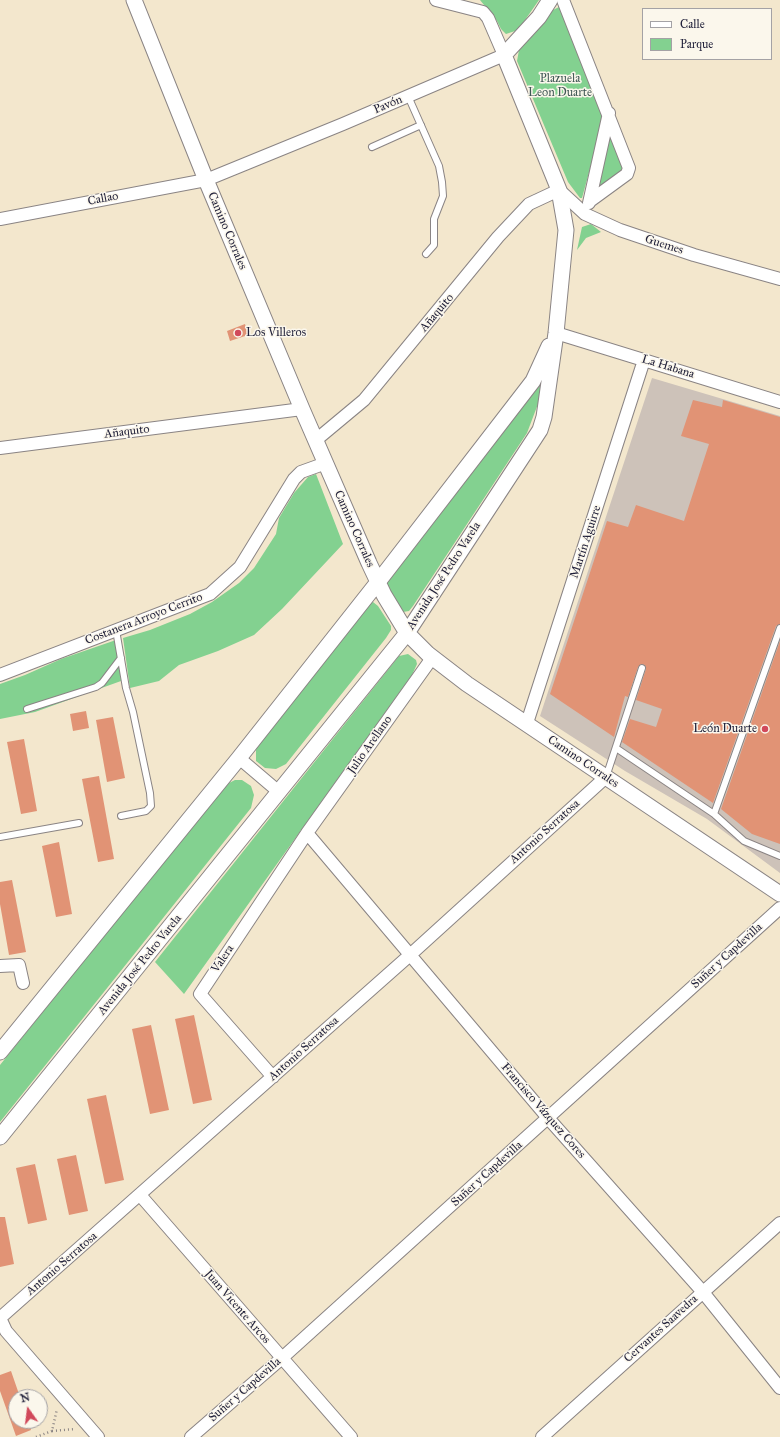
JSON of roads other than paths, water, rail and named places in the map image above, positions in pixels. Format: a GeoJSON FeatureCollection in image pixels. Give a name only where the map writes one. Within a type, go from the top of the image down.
{"type":"FeatureCollection","features":[{"type":"Feature","properties":{"kind":"street","name":"Camino Corrales"},"geometry":{"type":"LineString","coordinates":[[134,0],[206,180],[302,409],[378,582],[407,632],[432,658],[467,684],[780,894]]}},
{"type":"Feature","properties":{"kind":"street"},"geometry":{"type":"LineString","coordinates":[[436,0],[482,12],[488,18],[504,55]]}},
{"type":"Feature","properties":{"kind":"street","name":"Pavón"},"geometry":{"type":"LineString","coordinates":[[206,180],[504,55],[539,17],[550,0]]}},
{"type":"Feature","properties":{"kind":"street"},"geometry":{"type":"LineString","coordinates":[[563,0],[609,113],[629,168],[627,174],[590,201]]}},
{"type":"Feature","properties":{"kind":"street","name":"Avenida José Pedro Varela"},"geometry":{"type":"LineString","coordinates":[[0,1137],[407,632],[540,430],[544,417],[556,333],[566,230],[559,190],[504,55]]}},
{"type":"Feature","properties":{"kind":"street"},"geometry":{"type":"LineString","coordinates":[[585,214],[590,201],[609,113]]}},
{"type":"Feature","properties":{"kind":"street","name":"Callao"},"geometry":{"type":"LineString","coordinates":[[0,219],[206,180]]}},
{"type":"Feature","properties":{"kind":"street","name":"Guemes"},"geometry":{"type":"LineString","coordinates":[[559,190],[585,214],[644,239],[780,279]]}},
{"type":"Feature","properties":{"kind":"street","name":"Añaquito"},"geometry":{"type":"LineString","coordinates":[[316,440],[364,400],[498,238],[529,204],[559,190]]}},
{"type":"Feature","properties":{"kind":"street","name":"Avenida José Pedro Varela"},"geometry":{"type":"LineString","coordinates":[[0,1052],[239,758],[378,582],[533,381],[556,333]]}},
{"type":"Feature","properties":{"kind":"street","name":"La Habana"},"geometry":{"type":"LineString","coordinates":[[556,333],[780,402]]}},
{"type":"Feature","properties":{"kind":"street","name":"Martín Aguirre"},"geometry":{"type":"LineString","coordinates":[[527,723],[644,360]]}},
{"type":"Feature","properties":{"kind":"street","name":"Añaquito"},"geometry":{"type":"LineString","coordinates":[[0,448],[302,409]]}},
{"type":"Feature","properties":{"kind":"street","name":"Costanera Arroyo Cerrito"},"geometry":{"type":"LineString","coordinates":[[0,675],[210,594],[240,567],[294,479],[301,472],[326,463]]}},
{"type":"Feature","properties":{"kind":"street","name":"Julio Arellano"},"geometry":{"type":"LineString","coordinates":[[307,833],[432,658]]}},
{"type":"Feature","properties":{"kind":"street"},"geometry":{"type":"LineString","coordinates":[[239,758],[279,792]]}},
{"type":"Feature","properties":{"kind":"street","name":"Antonio Serratosa"},"geometry":{"type":"LineString","coordinates":[[0,1318],[273,1077],[606,777]]}},
{"type":"Feature","properties":{"kind":"street","name":"Francisco Vázquez Cores"},"geometry":{"type":"LineString","coordinates":[[307,833],[548,1118],[702,1291],[780,1388]]}},
{"type":"Feature","properties":{"kind":"street","name":"Valera"},"geometry":{"type":"LineString","coordinates":[[273,1077],[200,994],[307,833]]}},
{"type":"Feature","properties":{"kind":"street","name":"Suñer y Capdevilla"},"geometry":{"type":"LineString","coordinates":[[191,1437],[282,1358],[780,908]]}},
{"type":"Feature","properties":{"kind":"street"},"geometry":{"type":"LineString","coordinates":[[0,966],[19,966],[23,983]]}},
{"type":"Feature","properties":{"kind":"street","name":"Juan Vicente Arcos"},"geometry":{"type":"LineString","coordinates":[[140,1195],[351,1437]]}},
{"type":"Feature","properties":{"kind":"street","name":"Cervantes Saavedra"},"geometry":{"type":"LineString","coordinates":[[542,1437],[702,1291],[780,1223]]}},
{"type":"Feature","properties":{"kind":"street"},"geometry":{"type":"LineString","coordinates":[[0,1318],[6,1331],[98,1437]]}},
{"type":"Feature","properties":{"kind":"lane"},"geometry":{"type":"LineString","coordinates":[[408,96],[439,166],[443,196],[434,219],[434,245],[426,254]]}},
{"type":"Feature","properties":{"kind":"lane"},"geometry":{"type":"LineString","coordinates":[[372,147],[421,125]]}},
{"type":"Feature","properties":{"kind":"lane"},"geometry":{"type":"LineString","coordinates":[[714,814],[780,628]]}},
{"type":"Feature","properties":{"kind":"lane"},"geometry":{"type":"LineString","coordinates":[[116,630],[150,793],[151,806],[146,811],[121,816]]}},
{"type":"Feature","properties":{"kind":"lane"},"geometry":{"type":"LineString","coordinates":[[27,709],[96,687],[102,683],[121,658]]}},
{"type":"Feature","properties":{"kind":"lane"},"geometry":{"type":"LineString","coordinates":[[606,777],[642,668]]}},
{"type":"Feature","properties":{"kind":"lane"},"geometry":{"type":"LineString","coordinates":[[616,748],[714,814],[744,841],[780,856]]}},
{"type":"Feature","properties":{"kind":"lane"},"geometry":{"type":"LineString","coordinates":[[0,837],[78,823]]}},
{"type":"Feature","properties":{"kind":"place","name":"Los Villeros"},"geometry":{"type":"Point","coordinates":[238,333]}},
{"type":"Feature","properties":{"kind":"place","name":"León Duarte"},"geometry":{"type":"Point","coordinates":[765,729]}},
{"type":"Feature","properties":{"kind":"park label","name":"Plazuela Leon Duarte"},"geometry":{"type":"Point","coordinates":[560,86]}}]}
